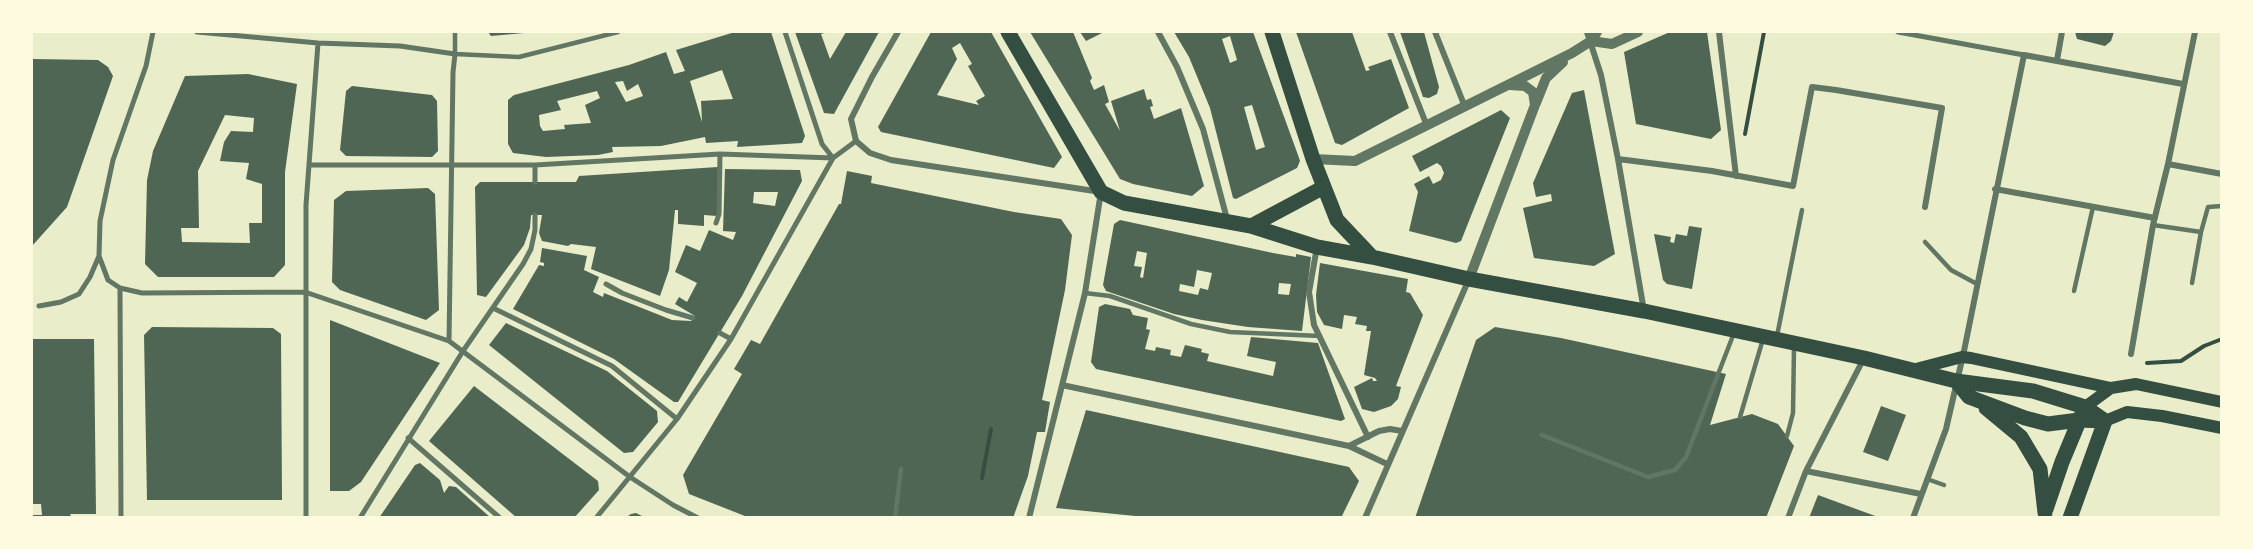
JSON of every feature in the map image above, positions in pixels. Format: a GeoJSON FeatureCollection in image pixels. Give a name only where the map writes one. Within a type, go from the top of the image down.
{"type":"FeatureCollection","features":[{"type":"Feature","properties":{"kind":"main road"},"geometry":{"type":"LineString","coordinates":[[1008,32],[1101,192],[1124,203],[1251,226],[1317,247],[1469,279],[1644,311],[1864,358],[1956,381],[2033,392],[2105,421],[2127,412],[2162,416],[2222,429]]}},
{"type":"Feature","properties":{"kind":"main road"},"geometry":{"type":"LineString","coordinates":[[1272,32],[1313,159],[1337,220],[1372,257]]}},
{"type":"Feature","properties":{"kind":"main road"},"geometry":{"type":"LineString","coordinates":[[1251,226],[1324,187]]}},
{"type":"Feature","properties":{"kind":"main road"},"geometry":{"type":"LineString","coordinates":[[1912,370],[1962,357],[2111,388],[2136,384],[2222,402]]}},
{"type":"Feature","properties":{"kind":"main road"},"geometry":{"type":"LineString","coordinates":[[1956,381],[1969,397],[1997,416],[2021,437],[2040,469],[2044,515]]}},
{"type":"Feature","properties":{"kind":"main road"},"geometry":{"type":"LineString","coordinates":[[1969,397],[2048,424],[2082,413],[2111,388]]}},
{"type":"Feature","properties":{"kind":"main road"},"geometry":{"type":"LineString","coordinates":[[2044,515],[2082,413]]}},
{"type":"Feature","properties":{"kind":"main road"},"geometry":{"type":"LineString","coordinates":[[2070,518],[2105,421]]}},
{"type":"Feature","properties":{"kind":"street"},"geometry":{"type":"LineString","coordinates":[[153,32],[146,66],[113,160],[99,221],[99,256],[108,280],[120,288],[142,293],[305,292],[449,341],[630,477],[698,518]]}},
{"type":"Feature","properties":{"kind":"street"},"geometry":{"type":"LineString","coordinates":[[197,32],[318,43],[400,46],[455,54],[449,341]]}},
{"type":"Feature","properties":{"kind":"street"},"geometry":{"type":"LineString","coordinates":[[784,32],[822,144],[833,158]]}},
{"type":"Feature","properties":{"kind":"street"},"geometry":{"type":"LineString","coordinates":[[898,32],[851,119],[856,141],[870,153],[891,160],[1101,192],[1085,293],[1029,517]]}},
{"type":"Feature","properties":{"kind":"street"},"geometry":{"type":"LineString","coordinates":[[1158,32],[1177,67],[1203,129],[1228,223]]}},
{"type":"Feature","properties":{"kind":"street"},"geometry":{"type":"LineString","coordinates":[[1390,32],[1427,126]]}},
{"type":"Feature","properties":{"kind":"street"},"geometry":{"type":"LineString","coordinates":[[1435,32],[1465,107]]}},
{"type":"Feature","properties":{"kind":"street"},"geometry":{"type":"LineString","coordinates":[[1592,35],[1612,44],[1638,32]]}},
{"type":"Feature","properties":{"kind":"street"},"geometry":{"type":"LineString","coordinates":[[1719,32],[1737,176]]}},
{"type":"Feature","properties":{"kind":"street"},"geometry":{"type":"LineString","coordinates":[[1898,32],[2183,84]]}},
{"type":"Feature","properties":{"kind":"street"},"geometry":{"type":"LineString","coordinates":[[2057,60],[2062,32]]}},
{"type":"Feature","properties":{"kind":"street"},"geometry":{"type":"LineString","coordinates":[[2131,354],[2154,222],[2194,32]]}},
{"type":"Feature","properties":{"kind":"street"},"geometry":{"type":"LineString","coordinates":[[1365,518],[1469,279],[1546,78],[1592,35]]}},
{"type":"Feature","properties":{"kind":"street"},"geometry":{"type":"LineString","coordinates":[[1592,35],[1618,159],[1644,311]]}},
{"type":"Feature","properties":{"kind":"street"},"geometry":{"type":"LineString","coordinates":[[306,518],[306,206],[318,43]]}},
{"type":"Feature","properties":{"kind":"street"},"geometry":{"type":"LineString","coordinates":[[1313,159],[1355,160],[1572,53]]}},
{"type":"Feature","properties":{"kind":"street"},"geometry":{"type":"LineString","coordinates":[[1913,518],[1946,429],[2024,55]]}},
{"type":"Feature","properties":{"kind":"street"},"geometry":{"type":"LineString","coordinates":[[1509,85],[1525,86],[1533,92],[1535,105]]}},
{"type":"Feature","properties":{"kind":"street"},"geometry":{"type":"LineString","coordinates":[[1618,159],[1793,186],[1812,87],[1848,92],[1942,108],[1924,207]]}},
{"type":"Feature","properties":{"kind":"street"},"geometry":{"type":"LineString","coordinates":[[596,518],[677,419],[731,339],[833,158],[856,141]]}},
{"type":"Feature","properties":{"kind":"street"},"geometry":{"type":"LineString","coordinates":[[309,165],[535,165],[720,154],[833,158]]}},
{"type":"Feature","properties":{"kind":"street"},"geometry":{"type":"LineString","coordinates":[[716,224],[719,214],[720,154]]}},
{"type":"Feature","properties":{"kind":"street"},"geometry":{"type":"LineString","coordinates":[[2168,164],[2222,174]]}},
{"type":"Feature","properties":{"kind":"street"},"geometry":{"type":"LineString","coordinates":[[535,165],[535,182]]}},
{"type":"Feature","properties":{"kind":"street"},"geometry":{"type":"LineString","coordinates":[[1995,189],[2093,207],[2154,222]]}},
{"type":"Feature","properties":{"kind":"street"},"geometry":{"type":"LineString","coordinates":[[360,518],[463,351],[524,264],[531,249],[535,215]]}},
{"type":"Feature","properties":{"kind":"street"},"geometry":{"type":"LineString","coordinates":[[1317,247],[1310,292],[1314,325],[1368,437]]}},
{"type":"Feature","properties":{"kind":"street"},"geometry":{"type":"LineString","coordinates":[[39,306],[61,302],[79,294],[90,278],[99,256]]}},
{"type":"Feature","properties":{"kind":"street"},"geometry":{"type":"LineString","coordinates":[[606,284],[622,293],[693,318]]}},
{"type":"Feature","properties":{"kind":"street"},"geometry":{"type":"LineString","coordinates":[[120,288],[122,518]]}},
{"type":"Feature","properties":{"kind":"street"},"geometry":{"type":"LineString","coordinates":[[493,308],[612,366],[677,419]]}},
{"type":"Feature","properties":{"kind":"street"},"geometry":{"type":"LineString","coordinates":[[720,333],[731,339]]}},
{"type":"Feature","properties":{"kind":"street"},"geometry":{"type":"LineString","coordinates":[[1788,518],[1806,471],[1864,358]]}},
{"type":"Feature","properties":{"kind":"street"},"geometry":{"type":"LineString","coordinates":[[1062,385],[1349,446],[1387,464]]}},
{"type":"Feature","properties":{"kind":"street"},"geometry":{"type":"LineString","coordinates":[[1349,446],[1390,429],[1402,431]]}},
{"type":"Feature","properties":{"kind":"street"},"geometry":{"type":"LineString","coordinates":[[408,438],[500,518]]}},
{"type":"Feature","properties":{"kind":"street"},"geometry":{"type":"LineString","coordinates":[[1806,471],[1921,494]]}},
{"type":"Feature","properties":{"kind":"lane"},"geometry":{"type":"LineString","coordinates":[[455,32],[455,54],[519,57],[618,32]]}},
{"type":"Feature","properties":{"kind":"lane"},"geometry":{"type":"LineString","coordinates":[[2192,283],[2208,207],[2222,206]]}},
{"type":"Feature","properties":{"kind":"lane"},"geometry":{"type":"LineString","coordinates":[[2074,291],[2093,207]]}},
{"type":"Feature","properties":{"kind":"lane"},"geometry":{"type":"LineString","coordinates":[[1740,417],[1770,338],[1802,210]]}},
{"type":"Feature","properties":{"kind":"lane"},"geometry":{"type":"LineString","coordinates":[[2154,222],[2201,232]]}},
{"type":"Feature","properties":{"kind":"lane"},"geometry":{"type":"LineString","coordinates":[[1926,242],[1951,270],[1977,284]]}},
{"type":"Feature","properties":{"kind":"lane"},"geometry":{"type":"LineString","coordinates":[[1085,293],[1110,296],[1191,324],[1230,332],[1320,336]]}},
{"type":"Feature","properties":{"kind":"lane"},"geometry":{"type":"LineString","coordinates":[[32,307],[39,306]]}},
{"type":"Feature","properties":{"kind":"lane"},"geometry":{"type":"LineString","coordinates":[[1542,435],[1648,477],[1675,470],[1686,457],[1735,331]]}},
{"type":"Feature","properties":{"kind":"lane"},"geometry":{"type":"LineString","coordinates":[[1787,436],[1792,413],[1794,343]]}},
{"type":"Feature","properties":{"kind":"lane"},"geometry":{"type":"LineString","coordinates":[[895,518],[901,469]]}},
{"type":"Feature","properties":{"kind":"lane"},"geometry":{"type":"LineString","coordinates":[[1927,479],[1944,485]]}},
{"type":"Feature","properties":{"kind":"path"},"geometry":{"type":"LineString","coordinates":[[1743,143],[1764,32]]}},
{"type":"Feature","properties":{"kind":"path"},"geometry":{"type":"LineString","coordinates":[[2146,363],[2181,361],[2204,346],[2222,339]]}},
{"type":"Feature","properties":{"kind":"path"},"geometry":{"type":"LineString","coordinates":[[982,478],[991,429]]}},
{"type":"Feature","properties":{"kind":"building"},"geometry":{"type":"Polygon","coordinates":[[[488,32],[524,32],[524,33],[491,36],[488,32]]]}},
{"type":"Feature","properties":{"kind":"building"},"geometry":{"type":"Polygon","coordinates":[[[735,32],[771,32],[805,136],[802,143],[737,147],[738,141],[706,143],[705,137],[661,146],[612,147],[613,152],[598,155],[546,157],[513,153],[508,144],[508,100],[514,95],[629,65],[666,52],[674,74],[685,71],[676,50],[735,32]],[[722,70],[690,81],[702,122],[701,101],[733,99],[722,70]],[[623,81],[615,82],[626,102],[643,96],[638,84],[627,91],[623,81]],[[597,91],[557,101],[561,110],[539,115],[543,131],[565,129],[564,125],[591,123],[585,105],[600,98],[597,91]]]}},
{"type":"Feature","properties":{"kind":"building"},"geometry":{"type":"Polygon","coordinates":[[[795,32],[828,32],[821,34],[830,59],[846,32],[879,32],[834,114],[824,113],[795,32]]]}},
{"type":"Feature","properties":{"kind":"building"},"geometry":{"type":"Polygon","coordinates":[[[931,32],[991,32],[1062,157],[1054,168],[881,132],[878,127],[931,32]],[[960,43],[952,48],[957,59],[937,95],[979,105],[976,101],[985,96],[968,66],[972,64],[960,43]]]}},
{"type":"Feature","properties":{"kind":"building"},"geometry":{"type":"Polygon","coordinates":[[[1030,32],[1073,32],[1092,78],[1090,81],[1094,90],[1104,85],[1109,102],[1105,104],[1120,131],[1111,101],[1144,89],[1147,100],[1151,99],[1153,106],[1150,107],[1154,119],[1181,108],[1204,186],[1192,196],[1133,184],[1120,179],[1030,32]]]}},
{"type":"Feature","properties":{"kind":"building"},"geometry":{"type":"Polygon","coordinates":[[[1080,32],[1104,32],[1086,41],[1080,32]]]}},
{"type":"Feature","properties":{"kind":"building"},"geometry":{"type":"Polygon","coordinates":[[[1174,32],[1253,32],[1300,161],[1297,168],[1236,199],[1233,198],[1210,108],[1189,57],[1174,32]],[[1230,36],[1222,39],[1230,63],[1237,60],[1230,36]],[[1252,105],[1244,107],[1256,150],[1265,147],[1252,105]]]}},
{"type":"Feature","properties":{"kind":"building"},"geometry":{"type":"Polygon","coordinates":[[[1296,32],[1352,32],[1366,71],[1370,70],[1368,67],[1391,59],[1409,108],[1342,145],[1335,143],[1296,32]]]}},
{"type":"Feature","properties":{"kind":"building"},"geometry":{"type":"Polygon","coordinates":[[[1400,32],[1424,32],[1439,87],[1437,94],[1429,98],[1423,97],[1400,32]]]}},
{"type":"Feature","properties":{"kind":"building"},"geometry":{"type":"Polygon","coordinates":[[[1670,32],[1707,32],[1721,130],[1711,139],[1636,124],[1624,52],[1670,32]]]}},
{"type":"Feature","properties":{"kind":"building"},"geometry":{"type":"Polygon","coordinates":[[[2075,32],[2114,32],[2111,41],[2105,46],[2077,39],[2075,32]]]}},
{"type":"Feature","properties":{"kind":"building"},"geometry":{"type":"Polygon","coordinates":[[[32,59],[98,60],[108,67],[113,76],[67,207],[32,246],[32,59]]]}},
{"type":"Feature","properties":{"kind":"building"},"geometry":{"type":"Polygon","coordinates":[[[248,74],[297,84],[285,172],[285,265],[274,277],[158,277],[145,264],[147,180],[153,151],[185,76],[248,74]],[[225,115],[198,171],[199,228],[181,228],[182,242],[250,243],[249,223],[262,223],[262,184],[246,179],[249,163],[220,161],[224,142],[231,131],[253,132],[254,118],[225,115]]]}},
{"type":"Feature","properties":{"kind":"building"},"geometry":{"type":"Polygon","coordinates":[[[352,86],[432,95],[437,101],[438,151],[432,157],[346,156],[340,150],[346,91],[352,86]]]}},
{"type":"Feature","properties":{"kind":"building"},"geometry":{"type":"Polygon","coordinates":[[[1584,90],[1615,254],[1594,266],[1534,258],[1523,208],[1552,201],[1551,194],[1536,197],[1533,183],[1572,93],[1584,90]]]}},
{"type":"Feature","properties":{"kind":"building"},"geometry":{"type":"Polygon","coordinates":[[[1501,110],[1510,118],[1461,241],[1456,243],[1409,231],[1418,192],[1414,184],[1429,176],[1433,184],[1441,180],[1444,173],[1437,163],[1420,172],[1412,156],[1501,110]]]}},
{"type":"Feature","properties":{"kind":"building"},"geometry":{"type":"Polygon","coordinates":[[[718,167],[717,216],[704,215],[704,226],[678,224],[678,210],[675,210],[669,270],[660,296],[591,269],[596,247],[571,244],[568,246],[542,241],[539,233],[542,215],[531,215],[530,228],[524,245],[486,297],[477,295],[475,187],[480,182],[576,182],[579,176],[718,167]]]}},
{"type":"Feature","properties":{"kind":"building"},"geometry":{"type":"Polygon","coordinates":[[[725,169],[800,170],[802,181],[742,296],[678,402],[674,402],[614,359],[513,309],[539,265],[544,266],[544,263],[540,262],[542,248],[587,256],[584,270],[599,277],[593,292],[603,297],[604,293],[672,320],[691,321],[695,316],[675,304],[679,297],[687,302],[697,283],[675,272],[686,245],[700,251],[709,230],[733,240],[736,232],[723,231],[725,169]],[[754,192],[753,203],[775,206],[778,192],[754,192]]]}},
{"type":"Feature","properties":{"kind":"building"},"geometry":{"type":"Polygon","coordinates":[[[847,171],[872,176],[871,183],[1014,212],[1061,219],[1072,235],[1065,290],[1042,400],[1050,402],[1045,432],[1037,432],[1028,476],[1013,518],[750,518],[689,494],[683,475],[742,374],[734,369],[751,340],[760,344],[841,204],[847,171]]]}},
{"type":"Feature","properties":{"kind":"building"},"geometry":{"type":"Polygon","coordinates":[[[428,188],[435,194],[439,310],[426,320],[340,290],[332,282],[334,200],[346,191],[428,188]]]}},
{"type":"Feature","properties":{"kind":"building"},"geometry":{"type":"Polygon","coordinates":[[[1120,220],[1273,253],[1311,257],[1302,331],[1248,327],[1202,320],[1174,314],[1106,291],[1103,285],[1114,224],[1120,220]],[[1137,251],[1134,266],[1142,267],[1140,277],[1143,278],[1147,253],[1137,251]],[[1197,270],[1194,287],[1180,284],[1179,291],[1198,295],[1200,288],[1208,290],[1212,273],[1197,270]],[[1279,283],[1278,294],[1289,295],[1291,284],[1279,283]]]}},
{"type":"Feature","properties":{"kind":"building"},"geometry":{"type":"Polygon","coordinates":[[[1689,226],[1702,228],[1692,289],[1667,284],[1663,280],[1654,234],[1671,237],[1670,242],[1674,243],[1676,234],[1687,236],[1689,226]]]}},
{"type":"Feature","properties":{"kind":"building"},"geometry":{"type":"Polygon","coordinates":[[[1320,263],[1408,279],[1406,292],[1410,293],[1423,315],[1396,386],[1401,387],[1398,399],[1391,406],[1374,412],[1362,409],[1354,387],[1372,378],[1373,381],[1377,381],[1375,378],[1364,375],[1371,331],[1366,331],[1367,326],[1355,324],[1357,317],[1344,315],[1342,329],[1324,325],[1317,312],[1316,295],[1320,263]]]}},
{"type":"Feature","properties":{"kind":"building"},"geometry":{"type":"Polygon","coordinates":[[[1105,304],[1130,309],[1133,315],[1148,318],[1146,329],[1150,330],[1145,349],[1155,351],[1156,347],[1171,350],[1170,355],[1181,357],[1185,345],[1202,349],[1201,352],[1209,354],[1207,361],[1273,376],[1276,362],[1247,356],[1251,337],[1318,343],[1345,419],[1341,421],[1096,369],[1091,362],[1099,307],[1105,304]]]}},
{"type":"Feature","properties":{"kind":"building"},"geometry":{"type":"Polygon","coordinates":[[[330,320],[440,363],[361,482],[349,491],[330,491],[330,320]]]}},
{"type":"Feature","properties":{"kind":"building"},"geometry":{"type":"Polygon","coordinates":[[[506,323],[607,371],[657,411],[658,422],[633,452],[624,453],[489,345],[506,323]]]}},
{"type":"Feature","properties":{"kind":"building"},"geometry":{"type":"Polygon","coordinates":[[[152,327],[273,328],[281,334],[282,500],[147,500],[144,335],[152,327]]]}},
{"type":"Feature","properties":{"kind":"building"},"geometry":{"type":"Polygon","coordinates":[[[1495,327],[1561,338],[1726,374],[1710,425],[1752,414],[1778,424],[1794,446],[1766,518],[1415,518],[1476,340],[1495,327]]]}},
{"type":"Feature","properties":{"kind":"building"},"geometry":{"type":"Polygon","coordinates":[[[32,339],[94,339],[96,514],[70,514],[72,518],[32,518],[32,515],[42,515],[41,504],[32,504],[32,339]]]}},
{"type":"Feature","properties":{"kind":"building"},"geometry":{"type":"Polygon","coordinates":[[[474,386],[598,481],[599,490],[574,518],[517,518],[429,441],[474,386]]]}},
{"type":"Feature","properties":{"kind":"building"},"geometry":{"type":"Polygon","coordinates":[[[1881,406],[1906,415],[1888,461],[1863,452],[1881,406]]]}},
{"type":"Feature","properties":{"kind":"building"},"geometry":{"type":"Polygon","coordinates":[[[1086,410],[1349,467],[1359,481],[1341,518],[1155,518],[1056,508],[1086,410]]]}},
{"type":"Feature","properties":{"kind":"building"},"geometry":{"type":"Polygon","coordinates":[[[420,463],[440,480],[444,493],[449,486],[456,487],[491,518],[379,518],[415,465],[420,463]]]}},
{"type":"Feature","properties":{"kind":"building"},"geometry":{"type":"Polygon","coordinates":[[[1818,495],[1878,517],[1878,518],[1809,518],[1818,495]]]}},
{"type":"Feature","properties":{"kind":"building"},"geometry":{"type":"Polygon","coordinates":[[[636,513],[646,518],[625,518],[631,514],[636,513]]]}}]}
